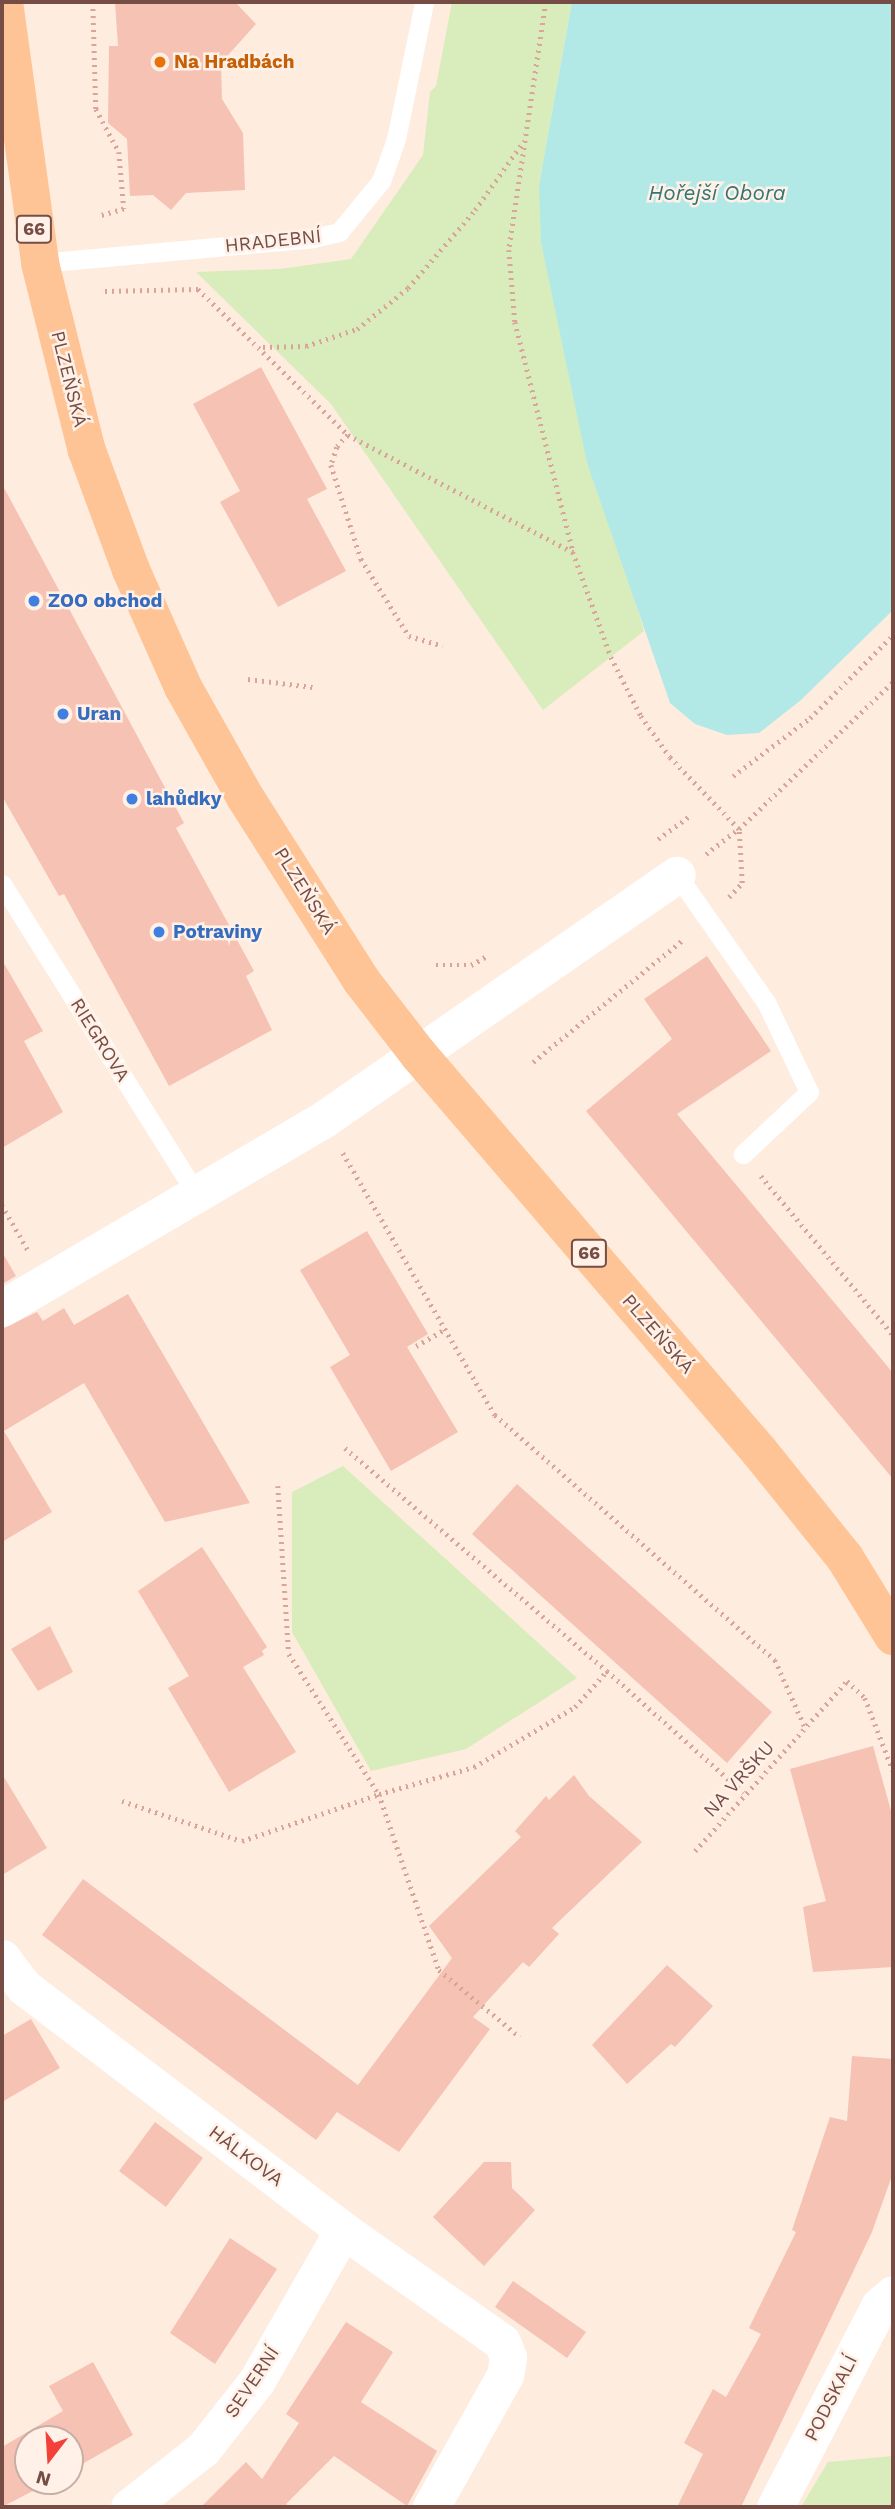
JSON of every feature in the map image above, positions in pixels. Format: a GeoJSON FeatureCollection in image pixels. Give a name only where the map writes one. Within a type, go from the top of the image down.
{"type":"FeatureCollection","features":[{"type":"Feature","properties":{"kind":"main road","name":"PLZEŇSKÁ"},"geometry":{"type":"LineString","coordinates":[[4,2],[40,262],[87,451],[131,570],[183,687],[245,797],[354,968],[419,1055],[759,1451],[845,1558],[893,1636]]}},
{"type":"Feature","properties":{"kind":"street"},"geometry":{"type":"LineString","coordinates":[[2,1308],[198,1196],[324,1119],[677,875]]}},
{"type":"Feature","properties":{"kind":"street","name":"HÁLKOVA"},"geometry":{"type":"LineString","coordinates":[[2,1958],[13,1993],[502,2342],[508,2357],[505,2375],[431,2507]]}},
{"type":"Feature","properties":{"kind":"street","name":"SEVERNÍ"},"geometry":{"type":"LineString","coordinates":[[130,2507],[149,2497],[203,2449],[257,2382],[343,2230]]}},
{"type":"Feature","properties":{"kind":"street","name":"PODSKALÍ"},"geometry":{"type":"LineString","coordinates":[[775,2507],[879,2305],[893,2294]]}},
{"type":"Feature","properties":{"kind":"lane","name":"HRADEBNÍ"},"geometry":{"type":"LineString","coordinates":[[40,262],[313,238],[339,232],[380,181],[396,139],[424,2]]}},
{"type":"Feature","properties":{"kind":"lane"},"geometry":{"type":"LineString","coordinates":[[677,875],[766,1002],[809,1091],[743,1154]]}},
{"type":"Feature","properties":{"kind":"lane","name":"RIEGROVA"},"geometry":{"type":"LineString","coordinates":[[2,884],[198,1196]]}},
{"type":"Feature","properties":{"kind":"path"},"geometry":{"type":"LineString","coordinates":[[93,2],[96,109],[119,152],[124,209],[99,216]]}},
{"type":"Feature","properties":{"kind":"path"},"geometry":{"type":"LineString","coordinates":[[533,1062],[707,920],[742,883],[739,829],[670,757],[641,716],[611,657],[573,552],[515,322],[509,250],[522,144],[546,2]]}},
{"type":"Feature","properties":{"kind":"path"},"geometry":{"type":"LineString","coordinates":[[262,348],[306,346],[356,329],[408,288],[475,210],[522,144]]}},
{"type":"Feature","properties":{"kind":"path"},"geometry":{"type":"LineString","coordinates":[[105,291],[198,289],[262,348],[348,435],[573,552]]}},
{"type":"Feature","properties":{"kind":"path"},"geometry":{"type":"LineString","coordinates":[[348,435],[337,447],[331,465],[361,559],[409,636],[443,646]]}},
{"type":"Feature","properties":{"kind":"path"},"geometry":{"type":"LineString","coordinates":[[733,776],[810,718],[893,635]]}},
{"type":"Feature","properties":{"kind":"path"},"geometry":{"type":"LineString","coordinates":[[248,679],[313,687]]}},
{"type":"Feature","properties":{"kind":"path"},"geometry":{"type":"LineString","coordinates":[[739,829],[893,682]]}},
{"type":"Feature","properties":{"kind":"path"},"geometry":{"type":"LineString","coordinates":[[436,965],[471,965],[494,951]]}},
{"type":"Feature","properties":{"kind":"path"},"geometry":{"type":"LineString","coordinates":[[324,1119],[495,1415],[775,1660],[805,1727]]}},
{"type":"Feature","properties":{"kind":"path"},"geometry":{"type":"LineString","coordinates":[[743,1154],[893,1335]]}},
{"type":"Feature","properties":{"kind":"path"},"geometry":{"type":"LineString","coordinates":[[2,1205],[46,1282]]}},
{"type":"Feature","properties":{"kind":"path"},"geometry":{"type":"LineString","coordinates":[[416,1346],[445,1329]]}},
{"type":"Feature","properties":{"kind":"path"},"geometry":{"type":"LineString","coordinates":[[345,1448],[607,1671],[744,1793]]}},
{"type":"Feature","properties":{"kind":"path"},"geometry":{"type":"LineString","coordinates":[[278,1486],[289,1654],[379,1794],[439,1970],[520,2037]]}},
{"type":"Feature","properties":{"kind":"path"},"geometry":{"type":"LineString","coordinates":[[122,1801],[242,1841],[379,1794],[474,1767],[575,1707],[607,1671]]}},
{"type":"Feature","properties":{"kind":"path","name":"NA VRŠKU"},"geometry":{"type":"LineString","coordinates":[[695,1851],[744,1793],[847,1681],[865,1698],[893,1772]]}},
{"type":"Feature","properties":{"kind":"green space"},"geometry":{"type":"Polygon","coordinates":[[[452,2],[572,2],[539,185],[587,463],[617,539],[644,631],[543,710],[331,404],[196,272],[280,269],[351,259],[423,155],[430,92],[436,86],[452,2]]]}},
{"type":"Feature","properties":{"kind":"green space"},"geometry":{"type":"Polygon","coordinates":[[[343,1466],[577,1678],[466,1749],[371,1771],[292,1632],[292,1492],[343,1466]]]}},
{"type":"Feature","properties":{"kind":"green space"},"geometry":{"type":"Polygon","coordinates":[[[893,2456],[893,2507],[801,2507],[828,2462],[893,2456]]]}},
{"type":"Feature","properties":{"kind":"water","name":"Hořejší Obora"},"geometry":{"type":"Polygon","coordinates":[[[572,2],[893,2],[893,610],[801,700],[759,733],[727,735],[695,724],[670,703],[587,463],[541,242],[539,185],[572,2]]]}},
{"type":"Feature","properties":{"kind":"building"},"geometry":{"type":"Polygon","coordinates":[[[115,2],[235,2],[256,24],[221,63],[222,99],[243,133],[245,190],[186,193],[171,210],[153,195],[130,196],[127,139],[108,123],[109,46],[118,46],[115,2]]]}},
{"type":"Feature","properties":{"kind":"building"},"geometry":{"type":"Polygon","coordinates":[[[261,367],[327,489],[307,499],[346,571],[278,607],[220,502],[240,491],[193,404],[261,367]]]}},
{"type":"Feature","properties":{"kind":"building"},"geometry":{"type":"Polygon","coordinates":[[[2,484],[184,823],[176,828],[254,971],[246,976],[272,1030],[169,1086],[64,894],[59,896],[2,796],[2,484]]]}},
{"type":"Feature","properties":{"kind":"building"},"geometry":{"type":"Polygon","coordinates":[[[707,956],[771,1051],[677,1114],[893,1373],[893,1479],[586,1111],[672,1039],[644,999],[707,956]]]}},
{"type":"Feature","properties":{"kind":"building"},"geometry":{"type":"Polygon","coordinates":[[[2,960],[43,1031],[24,1041],[63,1112],[2,1148],[2,960]]]}},
{"type":"Feature","properties":{"kind":"building"},"geometry":{"type":"Polygon","coordinates":[[[367,1231],[428,1334],[407,1347],[458,1432],[391,1471],[330,1367],[350,1355],[300,1270],[367,1231]]]}},
{"type":"Feature","properties":{"kind":"building"},"geometry":{"type":"Polygon","coordinates":[[[2,1252],[16,1276],[2,1284],[2,1252]]]}},
{"type":"Feature","properties":{"kind":"building"},"geometry":{"type":"Polygon","coordinates":[[[128,1294],[250,1503],[165,1522],[84,1383],[4,1431],[52,1512],[2,1542],[2,1329],[37,1312],[43,1321],[64,1308],[74,1325],[128,1294]]]}},
{"type":"Feature","properties":{"kind":"building"},"geometry":{"type":"Polygon","coordinates":[[[517,1484],[772,1712],[727,1763],[472,1534],[517,1484]]]}},
{"type":"Feature","properties":{"kind":"building"},"geometry":{"type":"Polygon","coordinates":[[[202,1547],[267,1647],[262,1651],[264,1655],[243,1667],[296,1752],[229,1792],[168,1688],[189,1676],[138,1591],[202,1547]]]}},
{"type":"Feature","properties":{"kind":"building"},"geometry":{"type":"Polygon","coordinates":[[[50,1626],[73,1672],[38,1691],[11,1649],[50,1626]]]}},
{"type":"Feature","properties":{"kind":"building"},"geometry":{"type":"Polygon","coordinates":[[[873,1746],[893,1818],[893,1967],[813,1972],[803,1907],[826,1901],[790,1769],[873,1746]]]}},
{"type":"Feature","properties":{"kind":"building"},"geometry":{"type":"Polygon","coordinates":[[[2,1774],[47,1848],[2,1875],[2,1774]]]}},
{"type":"Feature","properties":{"kind":"building"},"geometry":{"type":"Polygon","coordinates":[[[574,1775],[589,1796],[642,1842],[552,1928],[559,1934],[529,1967],[523,1962],[473,2017],[490,2029],[399,2152],[337,2112],[316,2140],[42,1935],[83,1879],[358,2085],[452,1958],[429,1926],[521,1837],[515,1831],[546,1796],[549,1800],[574,1775]]]}},
{"type":"Feature","properties":{"kind":"building"},"geometry":{"type":"Polygon","coordinates":[[[667,1965],[713,2006],[675,2047],[671,2044],[627,2084],[592,2045],[667,1965]]]}},
{"type":"Feature","properties":{"kind":"building"},"geometry":{"type":"Polygon","coordinates":[[[31,2019],[60,2068],[2,2102],[2,2036],[31,2019]]]}},
{"type":"Feature","properties":{"kind":"building"},"geometry":{"type":"Polygon","coordinates":[[[852,2056],[893,2059],[893,2173],[872,2232],[741,2507],[677,2507],[703,2454],[684,2443],[713,2389],[726,2397],[761,2334],[749,2328],[796,2232],[792,2230],[830,2117],[847,2121],[852,2056]]]}},
{"type":"Feature","properties":{"kind":"building"},"geometry":{"type":"Polygon","coordinates":[[[155,2122],[203,2158],[166,2207],[119,2171],[155,2122]]]}},
{"type":"Feature","properties":{"kind":"building"},"geometry":{"type":"Polygon","coordinates":[[[484,2162],[511,2162],[512,2188],[535,2210],[484,2266],[433,2217],[484,2162]]]}},
{"type":"Feature","properties":{"kind":"building"},"geometry":{"type":"Polygon","coordinates":[[[230,2238],[277,2269],[215,2364],[170,2333],[230,2238]]]}},
{"type":"Feature","properties":{"kind":"building"},"geometry":{"type":"Polygon","coordinates":[[[513,2281],[586,2332],[567,2358],[495,2307],[513,2281]]]}},
{"type":"Feature","properties":{"kind":"building"},"geometry":{"type":"Polygon","coordinates":[[[346,2322],[393,2352],[361,2402],[437,2451],[407,2506],[334,2456],[286,2504],[290,2507],[201,2507],[246,2462],[262,2479],[299,2423],[286,2414],[346,2322]]]}},
{"type":"Feature","properties":{"kind":"building"},"geometry":{"type":"Polygon","coordinates":[[[93,2362],[133,2435],[84,2463],[84,2425],[39,2425],[63,2411],[49,2386],[93,2362]]]}},
{"type":"Feature","properties":{"kind":"building"},"geometry":{"type":"Polygon","coordinates":[[[14,2440],[14,2495],[25,2495],[2,2507],[2,2447],[14,2440]]]}},
{"type":"Feature","properties":{"kind":"place","name":"Na Hradbách"},"geometry":{"type":"Point","coordinates":[160,62]}},
{"type":"Feature","properties":{"kind":"place","name":"ZOO obchod"},"geometry":{"type":"Point","coordinates":[34,601]}},
{"type":"Feature","properties":{"kind":"place","name":"Uran"},"geometry":{"type":"Point","coordinates":[63,714]}},
{"type":"Feature","properties":{"kind":"place","name":"lahůdky"},"geometry":{"type":"Point","coordinates":[132,799]}},
{"type":"Feature","properties":{"kind":"place","name":"Potraviny"},"geometry":{"type":"Point","coordinates":[159,932]}}]}
